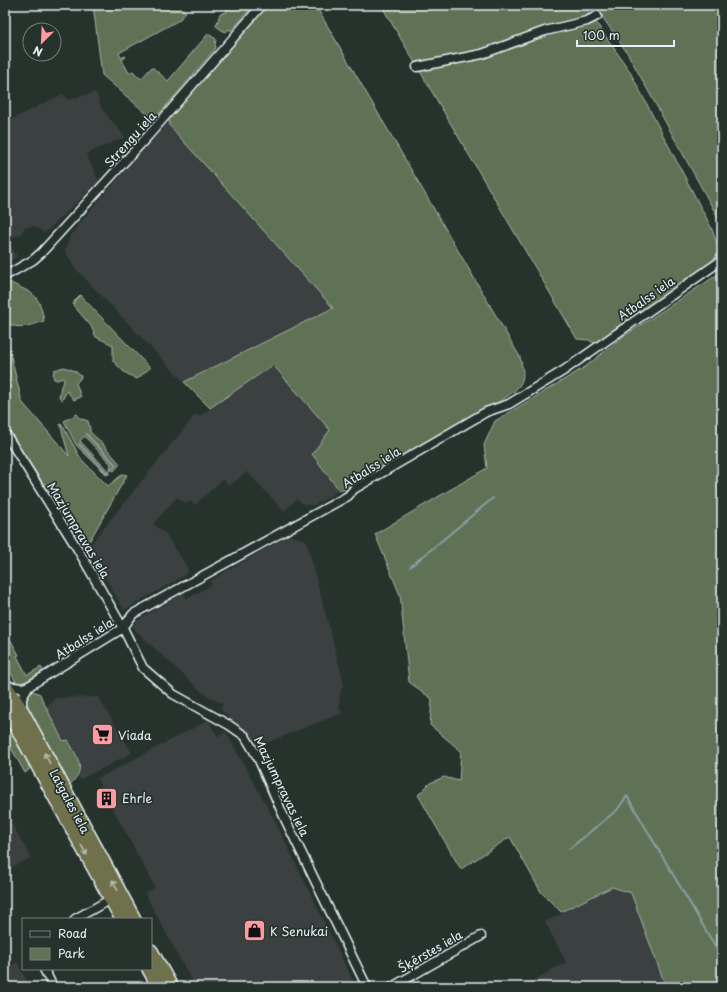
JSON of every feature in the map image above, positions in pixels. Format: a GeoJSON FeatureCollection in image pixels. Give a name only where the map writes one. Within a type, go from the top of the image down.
{"type":"FeatureCollection","features":[{"type":"Feature","properties":{"kind":"highway","name":"Latgales iela"},"geometry":{"type":"LineString","coordinates":[[5,686],[22,711],[133,918]]}},
{"type":"Feature","properties":{"kind":"highway","name":"Latgales iela"},"geometry":{"type":"LineString","coordinates":[[5,706],[121,918]]}},
{"type":"Feature","properties":{"kind":"highway"},"geometry":{"type":"LineString","coordinates":[[152,953],[171,987]]}},
{"type":"Feature","properties":{"kind":"highway"},"geometry":{"type":"LineString","coordinates":[[150,970],[159,987]]}},
{"type":"Feature","properties":{"kind":"street","name":"Strengu iela"},"geometry":{"type":"LineString","coordinates":[[5,276],[33,260],[41,253],[148,136],[262,5]]}},
{"type":"Feature","properties":{"kind":"street"},"geometry":{"type":"LineString","coordinates":[[417,67],[482,54],[533,35],[587,21],[597,16]]}},
{"type":"Feature","properties":{"kind":"street","name":"Atbalss iela"},"geometry":{"type":"LineString","coordinates":[[29,686],[123,628],[133,614],[348,496],[355,489],[486,412],[509,404],[563,371],[722,260]]}},
{"type":"Feature","properties":{"kind":"street","name":"Mazjumpravas iela"},"geometry":{"type":"LineString","coordinates":[[5,433],[77,548],[123,628],[143,668],[173,694],[229,725],[245,736],[258,758],[292,833],[367,987]]}},
{"type":"Feature","properties":{"kind":"street"},"geometry":{"type":"LineString","coordinates":[[5,686],[22,688],[29,686]]}},
{"type":"Feature","properties":{"kind":"street"},"geometry":{"type":"LineString","coordinates":[[22,711],[22,698],[29,686]]}},
{"type":"Feature","properties":{"kind":"street"},"geometry":{"type":"LineString","coordinates":[[77,918],[111,899]]}},
{"type":"Feature","properties":{"kind":"street","name":"Šķērstes iela"},"geometry":{"type":"LineString","coordinates":[[392,987],[481,936]]}},
{"type":"Feature","properties":{"kind":"street"},"geometry":{"type":"LineString","coordinates":[[44,970],[53,987]]}},
{"type":"Feature","properties":{"kind":"shaded area"},"geometry":{"type":"Polygon","coordinates":[[[96,92],[102,109],[125,137],[86,154],[99,181],[45,233],[34,226],[24,228],[21,235],[7,238],[17,257],[5,264],[5,103],[10,120],[63,94],[68,100],[96,92]]]}},
{"type":"Feature","properties":{"kind":"shaded area"},"geometry":{"type":"Polygon","coordinates":[[[165,124],[169,125],[334,308],[184,382],[74,267],[65,250],[70,236],[83,219],[165,124]]]}},
{"type":"Feature","properties":{"kind":"shaded area"},"geometry":{"type":"Polygon","coordinates":[[[273,365],[337,437],[343,488],[315,505],[304,505],[297,499],[284,511],[247,472],[229,486],[223,479],[195,505],[190,501],[187,504],[177,497],[153,524],[166,534],[188,569],[187,574],[124,610],[89,550],[90,545],[195,415],[199,416],[273,365]]]}},
{"type":"Feature","properties":{"kind":"shaded area"},"geometry":{"type":"Polygon","coordinates":[[[289,535],[306,540],[344,684],[340,692],[339,707],[342,713],[261,745],[220,709],[223,704],[202,692],[133,627],[136,621],[182,594],[185,595],[187,599],[212,585],[210,581],[289,535]]]}},
{"type":"Feature","properties":{"kind":"shaded area","name":"Viada"},"geometry":{"type":"Polygon","coordinates":[[[98,697],[132,753],[79,780],[77,775],[79,772],[68,740],[64,741],[46,707],[55,698],[98,697]]]}},
{"type":"Feature","properties":{"kind":"shaded area"},"geometry":{"type":"Polygon","coordinates":[[[208,720],[218,737],[226,732],[275,821],[356,987],[196,987],[181,961],[145,894],[155,887],[97,779],[208,720]]]}},
{"type":"Feature","properties":{"kind":"shaded area"},"geometry":{"type":"Polygon","coordinates":[[[8,817],[31,858],[12,867],[5,865],[5,818],[8,817]]]}},
{"type":"Feature","properties":{"kind":"shaded area"},"geometry":{"type":"Polygon","coordinates":[[[612,887],[632,894],[666,987],[522,987],[566,962],[545,922],[612,887]]]}},
{"type":"Feature","properties":{"kind":"shaded area"},"geometry":{"type":"Polygon","coordinates":[[[17,962],[30,987],[5,987],[5,969],[17,962]]]}},
{"type":"Feature","properties":{"kind":"green space"},"geometry":{"type":"Polygon","coordinates":[[[93,5],[178,5],[186,12],[179,20],[119,53],[121,58],[126,57],[122,60],[129,73],[133,71],[141,79],[152,67],[168,81],[208,34],[216,39],[216,48],[154,120],[102,75],[93,5]]]}},
{"type":"Feature","properties":{"kind":"green space"},"geometry":{"type":"Polygon","coordinates":[[[225,5],[254,5],[231,31],[229,29],[226,32],[216,26],[220,14],[227,12],[225,5]]]}},
{"type":"Feature","properties":{"kind":"green space"},"geometry":{"type":"Polygon","coordinates":[[[267,5],[312,5],[317,8],[520,357],[522,368],[523,376],[521,383],[515,390],[502,400],[345,490],[339,490],[312,454],[330,430],[273,365],[210,408],[184,382],[333,308],[169,125],[169,119],[267,5]]]}},
{"type":"Feature","properties":{"kind":"green space"},"geometry":{"type":"Polygon","coordinates":[[[381,5],[584,5],[629,70],[711,227],[720,252],[711,262],[595,344],[589,340],[577,339],[381,5]]]}},
{"type":"Feature","properties":{"kind":"green space"},"geometry":{"type":"Polygon","coordinates":[[[594,5],[722,5],[722,225],[628,54],[594,5]]]}},
{"type":"Feature","properties":{"kind":"green space"},"geometry":{"type":"Polygon","coordinates":[[[717,275],[722,275],[722,987],[666,987],[631,893],[612,887],[561,912],[541,892],[510,837],[461,869],[418,795],[430,783],[444,777],[459,781],[461,751],[430,725],[432,699],[409,682],[400,595],[375,534],[487,468],[484,445],[495,421],[585,367],[621,338],[717,275]]]}},
{"type":"Feature","properties":{"kind":"green space"},"geometry":{"type":"Polygon","coordinates":[[[9,282],[34,295],[40,304],[44,321],[29,326],[18,327],[9,324],[5,320],[5,284],[9,282]]]}},
{"type":"Feature","properties":{"kind":"green space"},"geometry":{"type":"Polygon","coordinates":[[[80,295],[150,368],[137,379],[124,372],[113,361],[113,345],[96,337],[91,326],[73,305],[75,300],[80,295]]]}},
{"type":"Feature","properties":{"kind":"green space"},"geometry":{"type":"Polygon","coordinates":[[[5,340],[8,344],[22,402],[69,456],[60,424],[63,426],[81,459],[108,486],[123,474],[127,475],[86,547],[5,426],[5,340]]]}},
{"type":"Feature","properties":{"kind":"green space"},"geometry":{"type":"Polygon","coordinates":[[[64,367],[75,371],[81,376],[76,383],[81,397],[74,400],[67,391],[62,400],[59,397],[61,386],[64,382],[63,378],[57,380],[54,379],[53,375],[54,370],[64,367]]]}},
{"type":"Feature","properties":{"kind":"green space"},"geometry":{"type":"Polygon","coordinates":[[[77,414],[79,418],[88,421],[90,432],[120,464],[114,471],[110,469],[111,464],[84,436],[80,441],[110,473],[107,475],[76,445],[64,421],[77,414]]]}},
{"type":"Feature","properties":{"kind":"green space"},"geometry":{"type":"Polygon","coordinates":[[[5,630],[19,655],[17,656],[27,675],[41,667],[43,670],[21,684],[16,682],[5,662],[5,630]]]}},
{"type":"Feature","properties":{"kind":"green space"},"geometry":{"type":"Polygon","coordinates":[[[31,690],[40,694],[63,741],[68,740],[78,759],[80,767],[70,785],[25,703],[26,695],[31,690]]]}},
{"type":"Feature","properties":{"kind":"green space"},"geometry":{"type":"Polygon","coordinates":[[[5,718],[29,764],[29,770],[25,773],[5,737],[5,718]]]}},
{"type":"Feature","properties":{"kind":"waterway"},"geometry":{"type":"LineString","coordinates":[[79,444],[107,473],[116,465],[86,434]]}},
{"type":"Feature","properties":{"kind":"waterway"},"geometry":{"type":"LineString","coordinates":[[410,567],[493,498]]}},
{"type":"Feature","properties":{"kind":"waterway"},"geometry":{"type":"LineString","coordinates":[[569,849],[617,810],[627,796],[722,958]]}},
{"type":"Feature","properties":{"kind":"place","name":"Viada"},"geometry":{"type":"Point","coordinates":[103,735]}},
{"type":"Feature","properties":{"kind":"place","name":"Ehrle"},"geometry":{"type":"Point","coordinates":[106,798]}},
{"type":"Feature","properties":{"kind":"place","name":"K Senukai"},"geometry":{"type":"Point","coordinates":[254,931]}}]}
